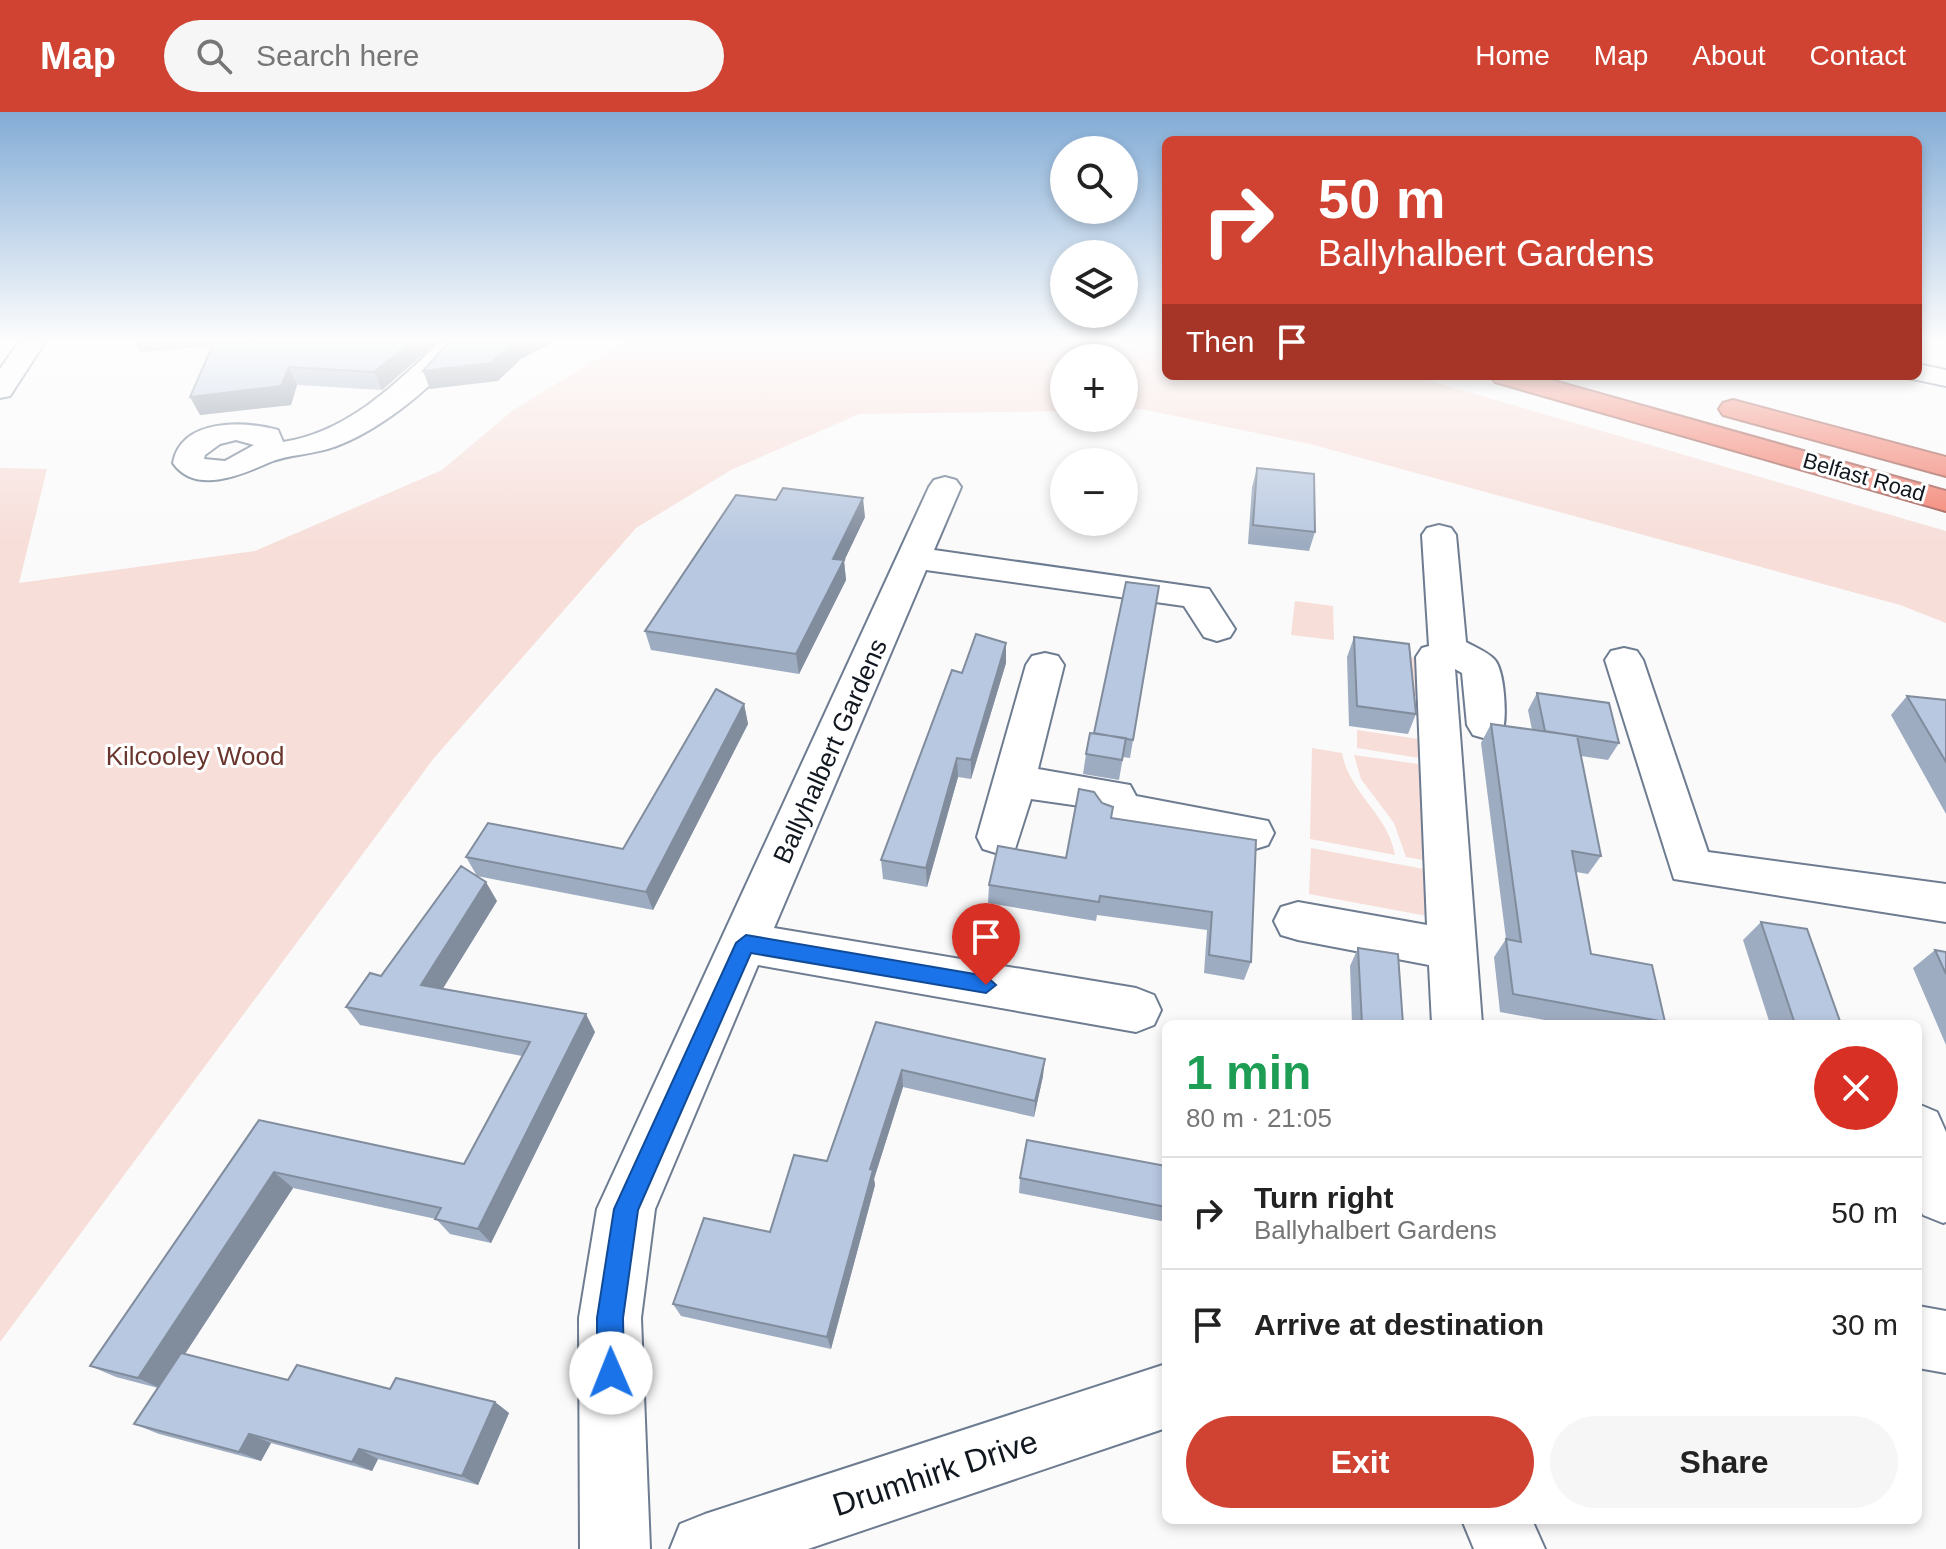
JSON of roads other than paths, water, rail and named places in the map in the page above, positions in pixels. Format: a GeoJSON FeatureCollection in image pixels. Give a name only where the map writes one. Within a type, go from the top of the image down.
{"type":"FeatureCollection","features":[{"type":"Feature","properties":{"kind":"highway","name":"Belfast Road"},"geometry":{"type":"LineString","coordinates":[[1622,409],[1946,501]]}},
{"type":"Feature","properties":{"kind":"highway","name":"Belfast Road"},"geometry":{"type":"LineString","coordinates":[[1732,409],[1946,467]]}},
{"type":"Feature","properties":{"kind":"street"},"geometry":{"type":"LineString","coordinates":[[263,454],[301,450],[331,440],[384,409]]}},
{"type":"Feature","properties":{"kind":"street","name":"Ballyhalbert Gardens"},"geometry":{"type":"LineString","coordinates":[[615,1549],[610,1318],[626,1209],[945,487]]}},
{"type":"Feature","properties":{"kind":"street"},"geometry":{"type":"LineString","coordinates":[[1439,535],[1448,648],[1480,667],[1487,725]]}},
{"type":"Feature","properties":{"kind":"street"},"geometry":{"type":"LineString","coordinates":[[914,558],[1196,597],[1217,629]]}},
{"type":"Feature","properties":{"kind":"street"},"geometry":{"type":"LineString","coordinates":[[1457,1020],[1435,657],[1459,655]]}},
{"type":"Feature","properties":{"kind":"street"},"geometry":{"type":"LineString","coordinates":[[1624,660],[1690,867],[1946,903]]}},
{"type":"Feature","properties":{"kind":"street"},"geometry":{"type":"LineString","coordinates":[[999,837],[1045,665]]}},
{"type":"Feature","properties":{"kind":"street"},"geometry":{"type":"LineString","coordinates":[[1014,781],[1115,796],[1115,808],[1252,833]]}},
{"type":"Feature","properties":{"kind":"street"},"geometry":{"type":"LineString","coordinates":[[1298,921],[1452,949]]}},
{"type":"Feature","properties":{"kind":"street"},"geometry":{"type":"LineString","coordinates":[[746,943],[1136,1010]]}},
{"type":"Feature","properties":{"kind":"street"},"geometry":{"type":"LineString","coordinates":[[1922,1140],[1943,1195]]}},
{"type":"Feature","properties":{"kind":"street"},"geometry":{"type":"LineString","coordinates":[[1922,1338],[1946,1342]]}},
{"type":"Feature","properties":{"kind":"street","name":"Drumhirk Drive"},"geometry":{"type":"LineString","coordinates":[[705,1549],[1162,1397]]}},
{"type":"Feature","properties":{"kind":"street"},"geometry":{"type":"LineString","coordinates":[[1498,1524],[1510,1549]]}},
{"type":"Feature","properties":{"kind":"park label","name":"Kilcooley Wood"},"geometry":{"type":"Point","coordinates":[195,756]}}]}
